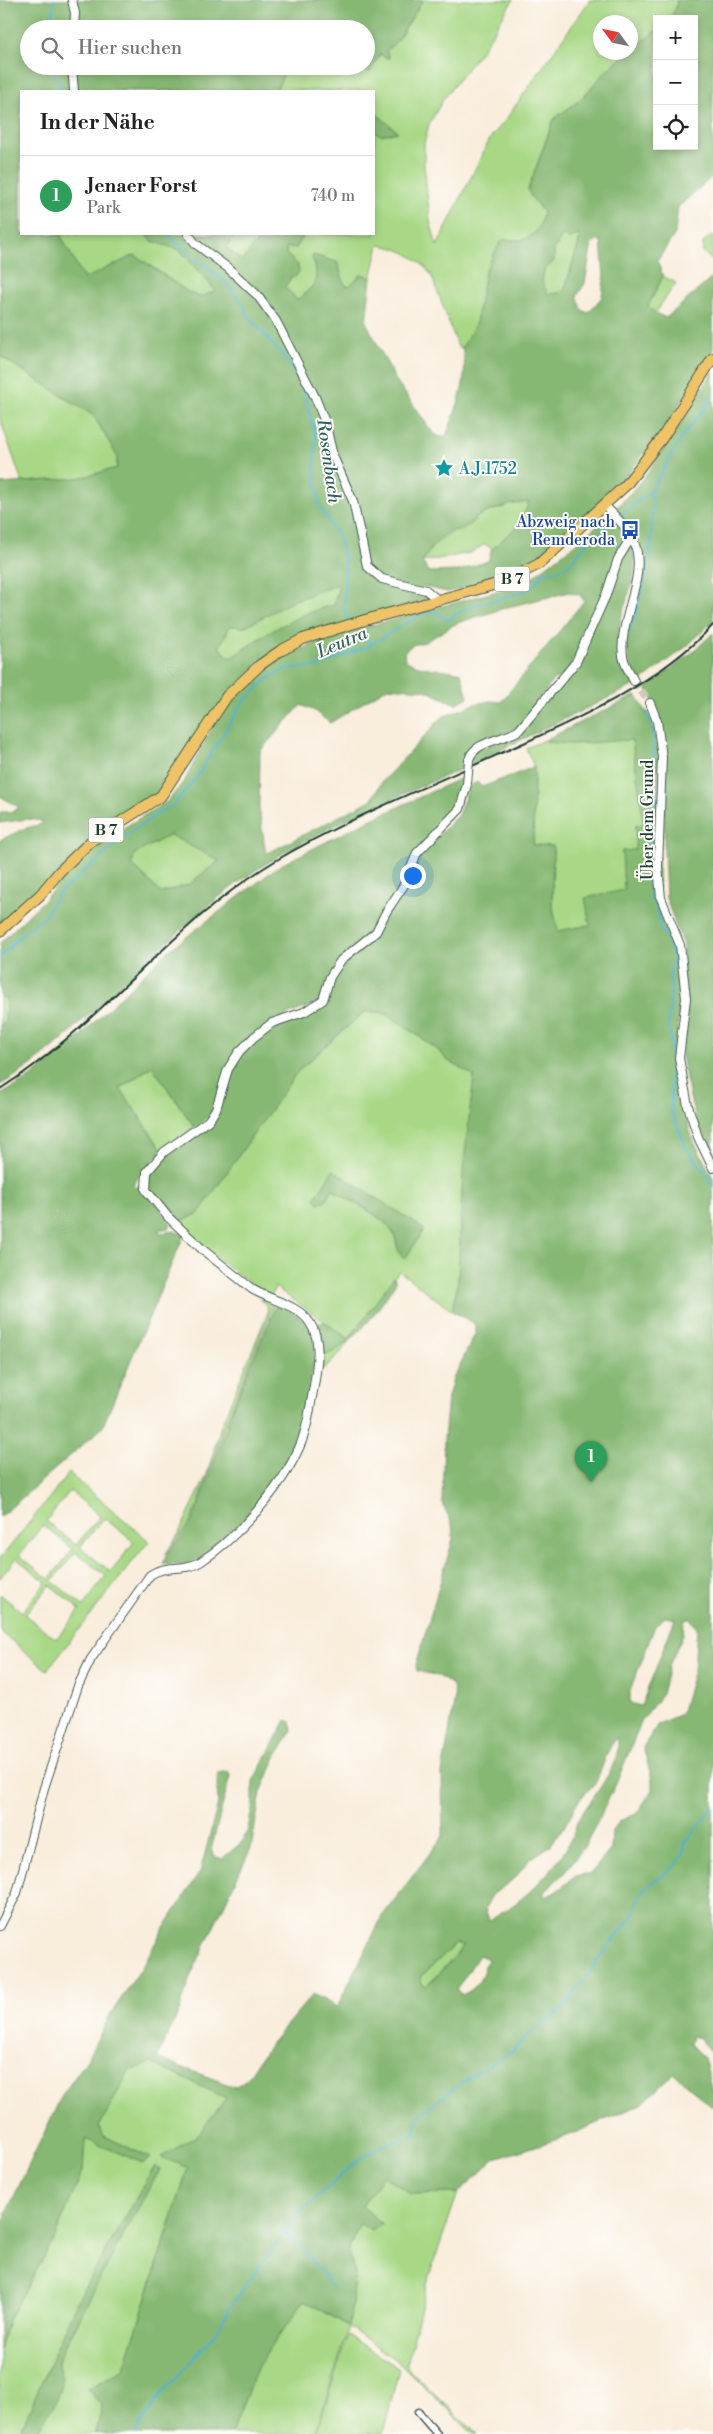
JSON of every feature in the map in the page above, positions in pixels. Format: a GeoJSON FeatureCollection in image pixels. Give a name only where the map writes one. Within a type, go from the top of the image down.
{"type":"FeatureCollection","features":[{"type":"Feature","properties":{"kind":"main road","name":"B 7"},"geometry":{"type":"LineString","coordinates":[[0,931],[35,900],[66,865],[91,841],[161,796],[177,774],[216,710],[227,696],[260,665],[304,639],[504,582],[528,572],[554,552],[605,506],[638,472],[713,358]]}},
{"type":"Feature","properties":{"kind":"street"},"geometry":{"type":"LineString","coordinates":[[72,0],[74,20]]}},
{"type":"Feature","properties":{"kind":"street"},"geometry":{"type":"LineString","coordinates":[[73,75],[74,90]]}},
{"type":"Feature","properties":{"kind":"street"},"geometry":{"type":"LineString","coordinates":[[189,235],[196,244],[228,268],[257,295],[276,321],[315,397],[333,456],[353,501],[367,566],[382,579],[426,590],[438,600]]}},
{"type":"Feature","properties":{"kind":"street"},"geometry":{"type":"LineString","coordinates":[[605,506],[625,527],[633,539],[637,550],[638,567],[627,619],[623,656],[634,681]]}},
{"type":"Feature","properties":{"kind":"street"},"geometry":{"type":"LineString","coordinates":[[0,1926],[17,1893],[44,1788],[70,1709],[91,1659],[150,1575],[159,1570],[184,1568],[201,1562],[228,1539],[259,1508],[291,1464],[299,1449],[308,1420],[318,1355],[316,1334],[310,1323],[295,1309],[263,1296],[252,1289],[185,1234],[148,1194],[145,1185],[147,1172],[164,1152],[209,1120],[216,1109],[228,1069],[239,1052],[272,1023],[304,1012],[323,1000],[330,977],[341,960],[376,932],[404,885],[417,853],[460,809],[467,784],[469,760],[475,749],[519,730],[573,667],[583,649],[606,595],[618,559],[627,544],[633,539]]}},
{"type":"Feature","properties":{"kind":"street","name":"Über dem Grund"},"geometry":{"type":"LineString","coordinates":[[650,703],[657,721],[662,756],[658,867],[662,898],[680,944],[686,998],[679,1058],[688,1106],[698,1137],[713,1168]]}},
{"type":"Feature","properties":{"kind":"street"},"geometry":{"type":"LineString","coordinates":[[418,2412],[438,2434]]}},
{"type":"Feature","properties":{"kind":"green space"},"geometry":{"type":"Polygon","coordinates":[[[0,0],[423,0],[397,41],[386,51],[389,59],[380,54],[375,63],[375,20],[20,20],[20,75],[283,75],[276,90],[20,90],[20,235],[61,235],[84,279],[135,255],[188,292],[200,297],[216,291],[180,250],[152,241],[146,235],[235,235],[226,248],[242,261],[262,235],[300,235],[303,237],[296,248],[287,247],[286,254],[298,265],[299,272],[295,277],[291,277],[285,287],[297,300],[312,286],[316,277],[313,255],[337,262],[345,285],[349,286],[362,274],[371,278],[366,322],[395,379],[433,433],[440,437],[446,436],[461,393],[464,370],[462,348],[476,323],[485,271],[501,241],[529,237],[533,235],[541,223],[543,212],[528,190],[554,119],[580,100],[619,60],[638,60],[638,45],[653,33],[653,150],[698,150],[698,15],[672,15],[677,0],[713,0],[713,176],[678,207],[675,234],[657,261],[663,276],[648,306],[655,313],[666,318],[713,277],[713,353],[664,428],[621,483],[535,562],[503,579],[447,592],[422,586],[422,592],[432,598],[365,617],[258,663],[159,793],[120,818],[0,927],[0,840],[26,828],[42,824],[42,821],[28,819],[0,823],[0,812],[13,812],[19,807],[0,796],[0,484],[79,478],[117,468],[117,456],[94,416],[0,356],[0,0]],[[578,234],[570,240],[563,235],[554,249],[554,261],[544,270],[542,282],[548,294],[561,293],[565,289],[579,242],[578,234]],[[601,240],[592,243],[585,283],[577,296],[581,309],[588,313],[602,297],[604,278],[601,240]],[[529,502],[512,504],[480,515],[461,530],[443,536],[422,562],[429,572],[459,571],[488,561],[492,549],[519,525],[529,502]],[[339,584],[295,600],[244,627],[230,626],[219,648],[231,658],[267,634],[293,620],[334,605],[339,584]]]}},
{"type":"Feature","properties":{"kind":"green space"},"geometry":{"type":"Polygon","coordinates":[[[423,0],[513,0],[482,50],[444,98],[429,124],[424,144],[424,164],[430,221],[437,246],[491,137],[504,122],[590,0],[677,0],[672,15],[653,15],[653,33],[638,45],[638,15],[593,15],[593,60],[621,60],[600,78],[580,100],[554,119],[528,189],[530,195],[543,212],[541,223],[533,235],[529,237],[501,241],[485,271],[476,323],[462,348],[458,347],[432,277],[428,271],[416,259],[394,248],[379,245],[371,278],[362,274],[349,286],[344,285],[337,262],[312,257],[316,277],[315,282],[308,291],[297,300],[285,287],[298,265],[286,254],[287,247],[303,237],[300,235],[375,235],[375,130],[390,134],[398,132],[375,113],[375,90],[276,90],[283,75],[375,75],[375,62],[380,54],[385,58],[390,57],[386,51],[397,41],[423,0]]]}},
{"type":"Feature","properties":{"kind":"green space"},"geometry":{"type":"Polygon","coordinates":[[[375,113],[398,132],[381,135],[375,132],[375,113]]]}},
{"type":"Feature","properties":{"kind":"green space"},"geometry":{"type":"Polygon","coordinates":[[[579,233],[579,242],[565,289],[561,293],[548,294],[542,282],[544,270],[554,261],[554,249],[563,234],[579,233]]]}},
{"type":"Feature","properties":{"kind":"green space"},"geometry":{"type":"Polygon","coordinates":[[[713,234],[713,261],[703,252],[703,243],[713,234]]]}},
{"type":"Feature","properties":{"kind":"green space"},"geometry":{"type":"Polygon","coordinates":[[[61,235],[146,235],[152,241],[180,250],[216,291],[200,297],[188,292],[135,255],[84,279],[61,235]]]}},
{"type":"Feature","properties":{"kind":"green space"},"geometry":{"type":"Polygon","coordinates":[[[235,235],[263,235],[242,261],[226,247],[235,235]]]}},
{"type":"Feature","properties":{"kind":"green space"},"geometry":{"type":"Polygon","coordinates":[[[663,276],[676,283],[655,313],[648,306],[663,276]]]}},
{"type":"Feature","properties":{"kind":"green space"},"geometry":{"type":"Polygon","coordinates":[[[0,356],[94,416],[117,456],[117,468],[79,478],[22,482],[0,419],[0,356]]]}},
{"type":"Feature","properties":{"kind":"green space"},"geometry":{"type":"Polygon","coordinates":[[[713,372],[713,559],[709,584],[713,587],[713,621],[687,646],[640,682],[629,661],[627,640],[639,577],[639,555],[632,533],[614,510],[643,478],[713,372]]]}},
{"type":"Feature","properties":{"kind":"green space"},"geometry":{"type":"Polygon","coordinates":[[[530,502],[519,525],[492,549],[485,544],[470,553],[422,562],[433,545],[454,530],[468,526],[480,515],[512,504],[530,502]]]}},
{"type":"Feature","properties":{"kind":"green space"},"geometry":{"type":"Polygon","coordinates":[[[609,515],[627,534],[627,541],[590,631],[565,674],[552,681],[545,692],[545,697],[522,725],[478,746],[466,767],[367,810],[302,842],[241,880],[184,927],[53,1048],[27,1068],[0,1085],[0,1027],[5,1021],[6,998],[0,997],[0,943],[44,900],[83,855],[110,836],[168,801],[185,780],[211,730],[234,700],[264,670],[283,657],[330,637],[523,584],[578,542],[609,515]],[[569,592],[508,607],[457,623],[425,642],[412,645],[404,652],[405,660],[418,666],[461,673],[468,697],[456,704],[425,690],[388,687],[330,723],[315,711],[301,705],[260,751],[259,809],[266,854],[371,800],[382,782],[442,717],[475,704],[490,701],[501,702],[584,601],[580,595],[569,592]],[[170,835],[134,854],[132,865],[161,893],[188,885],[219,861],[170,835]]]}},
{"type":"Feature","properties":{"kind":"green space"},"geometry":{"type":"Polygon","coordinates":[[[631,544],[634,568],[619,626],[618,644],[635,685],[471,764],[476,750],[509,738],[574,668],[619,560],[631,544]]]}},
{"type":"Feature","properties":{"kind":"green space"},"geometry":{"type":"Polygon","coordinates":[[[339,584],[334,605],[293,620],[267,634],[231,658],[219,648],[230,626],[244,627],[295,600],[339,584]]]}},
{"type":"Feature","properties":{"kind":"green space"},"geometry":{"type":"Polygon","coordinates":[[[713,633],[713,1159],[702,1137],[692,1106],[682,1060],[683,945],[666,898],[664,848],[665,756],[660,720],[653,700],[646,688],[693,652],[713,633]]]}},
{"type":"Feature","properties":{"kind":"green space"},"geometry":{"type":"Polygon","coordinates":[[[636,695],[653,723],[659,756],[658,898],[674,947],[681,998],[674,1059],[683,1109],[693,1140],[713,1178],[713,2056],[700,2038],[692,2036],[690,2044],[704,2058],[713,2092],[713,2108],[674,2073],[642,2104],[567,2136],[495,2159],[458,2193],[411,2194],[383,2176],[362,2206],[382,2224],[371,2231],[360,2224],[349,2248],[355,2280],[349,2326],[304,2300],[258,2366],[231,2434],[96,2434],[102,2406],[87,2389],[124,2369],[188,2168],[161,2157],[198,2135],[226,2098],[151,2063],[129,2071],[99,2127],[102,2135],[150,2158],[143,2163],[85,2139],[83,2170],[54,2239],[8,2320],[0,2350],[0,2226],[62,2095],[85,2063],[110,2015],[143,1966],[159,1936],[200,1872],[218,1804],[218,1773],[228,1771],[230,1776],[211,1850],[215,1856],[222,1859],[243,1841],[248,1829],[253,1803],[253,1781],[286,1720],[291,1722],[292,1730],[275,1759],[261,1792],[251,1848],[190,1977],[180,2009],[157,2058],[235,2087],[248,2078],[267,2048],[313,1994],[337,2007],[383,1915],[443,1836],[442,1773],[455,1698],[453,1686],[439,1676],[417,1671],[416,1665],[453,1539],[452,1524],[442,1502],[444,1439],[448,1397],[453,1379],[476,1332],[474,1323],[452,1311],[458,1280],[463,1170],[474,1076],[447,1060],[438,1050],[389,1015],[380,1012],[364,1012],[297,1072],[198,1214],[177,1223],[149,1189],[149,1173],[165,1154],[206,1125],[230,1070],[241,1054],[267,1029],[314,1009],[343,962],[367,943],[415,860],[458,815],[469,787],[477,782],[482,787],[534,767],[533,845],[553,846],[552,903],[558,931],[590,925],[585,898],[624,890],[622,851],[635,850],[636,825],[644,825],[632,740],[572,744],[547,742],[547,739],[636,695]],[[665,1617],[655,1626],[630,1691],[630,1703],[641,1706],[675,1619],[665,1617]],[[690,1618],[684,1621],[683,1634],[669,1666],[662,1694],[642,1720],[599,1819],[584,1847],[565,1872],[544,1892],[544,1898],[557,1891],[576,1876],[591,1873],[611,1849],[612,1831],[620,1821],[636,1814],[652,1791],[652,1779],[643,1747],[658,1724],[681,1714],[694,1670],[697,1628],[690,1618]],[[617,1737],[609,1749],[596,1782],[579,1800],[564,1827],[550,1846],[530,1859],[515,1878],[492,1895],[485,1908],[489,1920],[520,1900],[541,1881],[558,1861],[567,1847],[581,1816],[608,1776],[616,1755],[617,1737]],[[456,1944],[420,1977],[422,1984],[427,1986],[464,1945],[456,1944]],[[479,1955],[457,1989],[462,1995],[473,1989],[476,1985],[488,1959],[479,1955]]]}},
{"type":"Feature","properties":{"kind":"green space"},"geometry":{"type":"Polygon","coordinates":[[[547,739],[547,742],[572,744],[632,739],[644,825],[636,825],[635,850],[622,851],[625,890],[590,925],[558,932],[552,903],[553,846],[533,845],[534,767],[526,748],[547,739]]]}},
{"type":"Feature","properties":{"kind":"green space"},"geometry":{"type":"Polygon","coordinates":[[[466,776],[458,808],[425,841],[403,885],[378,925],[347,952],[324,994],[312,1005],[287,1015],[237,1051],[211,1114],[195,1128],[152,1066],[120,1088],[162,1150],[133,1184],[136,1187],[143,1185],[171,1224],[168,1228],[159,1230],[159,1233],[174,1231],[184,1235],[102,1428],[0,1517],[0,1095],[28,1079],[77,1039],[168,951],[279,866],[361,824],[466,776]]]}},
{"type":"Feature","properties":{"kind":"green space"},"geometry":{"type":"Polygon","coordinates":[[[170,835],[219,861],[188,885],[161,893],[132,865],[134,854],[170,835]]]}},
{"type":"Feature","properties":{"kind":"green space"},"geometry":{"type":"Polygon","coordinates":[[[0,997],[6,997],[5,1021],[0,1027],[0,997]]]}},
{"type":"Feature","properties":{"kind":"green space"},"geometry":{"type":"Polygon","coordinates":[[[364,1012],[380,1012],[389,1015],[438,1050],[447,1060],[474,1076],[474,1089],[463,1170],[458,1280],[452,1311],[399,1271],[349,1339],[275,1287],[271,1297],[264,1294],[212,1254],[177,1223],[198,1214],[297,1072],[364,1012]],[[333,1170],[325,1201],[333,1189],[380,1219],[392,1231],[398,1250],[405,1259],[424,1230],[333,1170]]]}},
{"type":"Feature","properties":{"kind":"green space"},"geometry":{"type":"Polygon","coordinates":[[[152,1066],[195,1128],[162,1150],[120,1089],[152,1066]]]}},
{"type":"Feature","properties":{"kind":"green space"},"geometry":{"type":"Polygon","coordinates":[[[333,1170],[424,1229],[405,1259],[400,1253],[392,1231],[381,1219],[333,1189],[325,1201],[319,1203],[315,1198],[333,1170]]]}},
{"type":"Feature","properties":{"kind":"green space"},"geometry":{"type":"Polygon","coordinates":[[[394,1277],[396,1282],[365,1326],[345,1344],[322,1357],[319,1332],[315,1324],[325,1322],[349,1339],[394,1277]]]}},
{"type":"Feature","properties":{"kind":"green space"},"geometry":{"type":"Polygon","coordinates":[[[259,1299],[274,1304],[225,1425],[198,1504],[190,1522],[165,1555],[179,1533],[206,1477],[221,1426],[268,1312],[267,1306],[259,1299]]]}},
{"type":"Feature","properties":{"kind":"green space"},"geometry":{"type":"Polygon","coordinates":[[[276,1305],[299,1316],[310,1328],[314,1341],[313,1363],[305,1416],[296,1447],[289,1461],[267,1492],[226,1539],[213,1550],[191,1563],[182,1565],[163,1564],[166,1556],[191,1523],[199,1505],[234,1405],[276,1305]]]}},
{"type":"Feature","properties":{"kind":"green space"},"geometry":{"type":"Polygon","coordinates":[[[350,1340],[338,1356],[321,1371],[322,1357],[350,1340]]]}},
{"type":"Feature","properties":{"kind":"green space"},"geometry":{"type":"Polygon","coordinates":[[[69,1473],[149,1541],[47,1670],[0,1631],[0,1594],[22,1612],[46,1582],[16,1558],[0,1578],[0,1559],[69,1473]],[[70,1491],[46,1521],[76,1545],[100,1516],[70,1491]],[[104,1518],[80,1547],[111,1572],[134,1542],[104,1518]],[[43,1525],[19,1555],[49,1579],[73,1549],[43,1525]],[[76,1552],[52,1581],[83,1606],[106,1576],[76,1552]],[[50,1585],[25,1615],[56,1639],[80,1610],[50,1585]]]}},
{"type":"Feature","properties":{"kind":"green space"},"geometry":{"type":"Polygon","coordinates":[[[456,1944],[464,1945],[427,1986],[421,1984],[420,1977],[456,1944]]]}},
{"type":"Feature","properties":{"kind":"green space"},"geometry":{"type":"Polygon","coordinates":[[[151,2063],[227,2098],[198,2135],[162,2157],[188,2167],[124,2369],[87,2389],[102,2406],[96,2434],[33,2434],[37,2432],[62,2376],[57,2368],[59,2358],[113,2251],[160,2170],[155,2166],[78,2299],[19,2434],[0,2434],[0,2350],[8,2320],[54,2239],[83,2170],[85,2138],[143,2163],[150,2158],[102,2135],[99,2127],[129,2071],[151,2063]]]}},
{"type":"Feature","properties":{"kind":"green space"},"geometry":{"type":"Polygon","coordinates":[[[155,2166],[160,2169],[58,2360],[62,2385],[58,2396],[37,2432],[19,2434],[78,2299],[155,2166]]]}},
{"type":"Feature","properties":{"kind":"green space"},"geometry":{"type":"Polygon","coordinates":[[[383,2175],[411,2194],[458,2193],[429,2276],[407,2364],[410,2371],[477,2434],[473,2434],[400,2363],[349,2327],[315,2434],[231,2434],[258,2366],[304,2300],[348,2326],[355,2280],[349,2248],[360,2223],[382,2224],[362,2206],[383,2175]]]}},
{"type":"Feature","properties":{"kind":"green space"},"geometry":{"type":"Polygon","coordinates":[[[348,2335],[399,2369],[383,2434],[316,2434],[348,2335]]]}},
{"type":"Feature","properties":{"kind":"waterway","name":"Rosenbach"},"geometry":{"type":"LineString","coordinates":[[53,20],[54,0]]}},
{"type":"Feature","properties":{"kind":"waterway","name":"Rosenbach"},"geometry":{"type":"LineString","coordinates":[[56,75],[62,90]]}},
{"type":"Feature","properties":{"kind":"waterway","name":"Rosenbach"},"geometry":{"type":"LineString","coordinates":[[171,235],[175,242],[228,284],[244,306],[248,316],[281,353],[303,387],[316,438],[314,465],[319,505],[339,538],[345,564],[344,607],[348,620]]}},
{"type":"Feature","properties":{"kind":"waterway","name":"Leutra"},"geometry":{"type":"LineString","coordinates":[[620,516],[650,492],[683,436],[713,397]]}},
{"type":"Feature","properties":{"kind":"waterway"},"geometry":{"type":"LineString","coordinates":[[628,634],[636,613],[649,564],[653,504],[650,493]]}},
{"type":"Feature","properties":{"kind":"waterway","name":"Leutra"},"geometry":{"type":"LineString","coordinates":[[0,957],[20,936],[44,917],[57,895],[124,837],[174,804],[196,778],[243,702],[265,681],[286,668],[317,667],[372,644],[420,615],[435,611],[445,619],[450,620],[458,613],[478,604],[521,592],[533,586],[544,572],[564,568],[585,545],[617,519]]}},
{"type":"Feature","properties":{"kind":"waterway","name":"Rosenbach"},"geometry":{"type":"LineString","coordinates":[[360,634],[372,644]]}},
{"type":"Feature","properties":{"kind":"waterway"},"geometry":{"type":"LineString","coordinates":[[648,712],[653,731],[656,795],[655,811],[647,827],[647,839],[651,849],[649,888],[651,900],[657,908],[660,927],[670,946],[673,959],[670,977],[672,991],[668,1024],[671,1038],[671,1110],[688,1151],[703,1169],[713,1186]]}},
{"type":"Feature","properties":{"kind":"waterway"},"geometry":{"type":"LineString","coordinates":[[135,2434],[159,2397],[214,2335],[229,2308],[297,2215],[358,2160],[385,2145],[413,2135],[419,2116],[434,2103],[468,2078],[514,2050],[528,2035],[563,2009],[611,1942],[635,1914],[636,1904],[643,1890],[675,1866],[683,1855],[685,1843],[713,1807]]}},
{"type":"Feature","properties":{"kind":"waterway"},"geometry":{"type":"LineString","coordinates":[[283,2234],[294,2238],[333,2287]]}},
{"type":"Feature","properties":{"kind":"tunnel"},"geometry":{"type":"LineString","coordinates":[[634,681],[650,703]]}},
{"type":"Feature","properties":{"kind":"railway"},"geometry":{"type":"LineString","coordinates":[[0,1089],[37,1063],[71,1035],[203,914],[238,886],[275,861],[334,829],[394,800],[596,709],[646,680],[669,664],[692,646],[713,625]]}},
{"type":"Feature","properties":{"kind":"place","name":"A.J.1752"},"geometry":{"type":"Point","coordinates":[444,468]}},
{"type":"Feature","properties":{"kind":"place","name":"Abzweig nach Remderoda"},"geometry":{"type":"Point","coordinates":[630,530]}},
{"type":"Feature","properties":{"kind":"place","name":"Jenaer Forst"},"geometry":{"type":"Point","coordinates":[591,1482]}}]}
